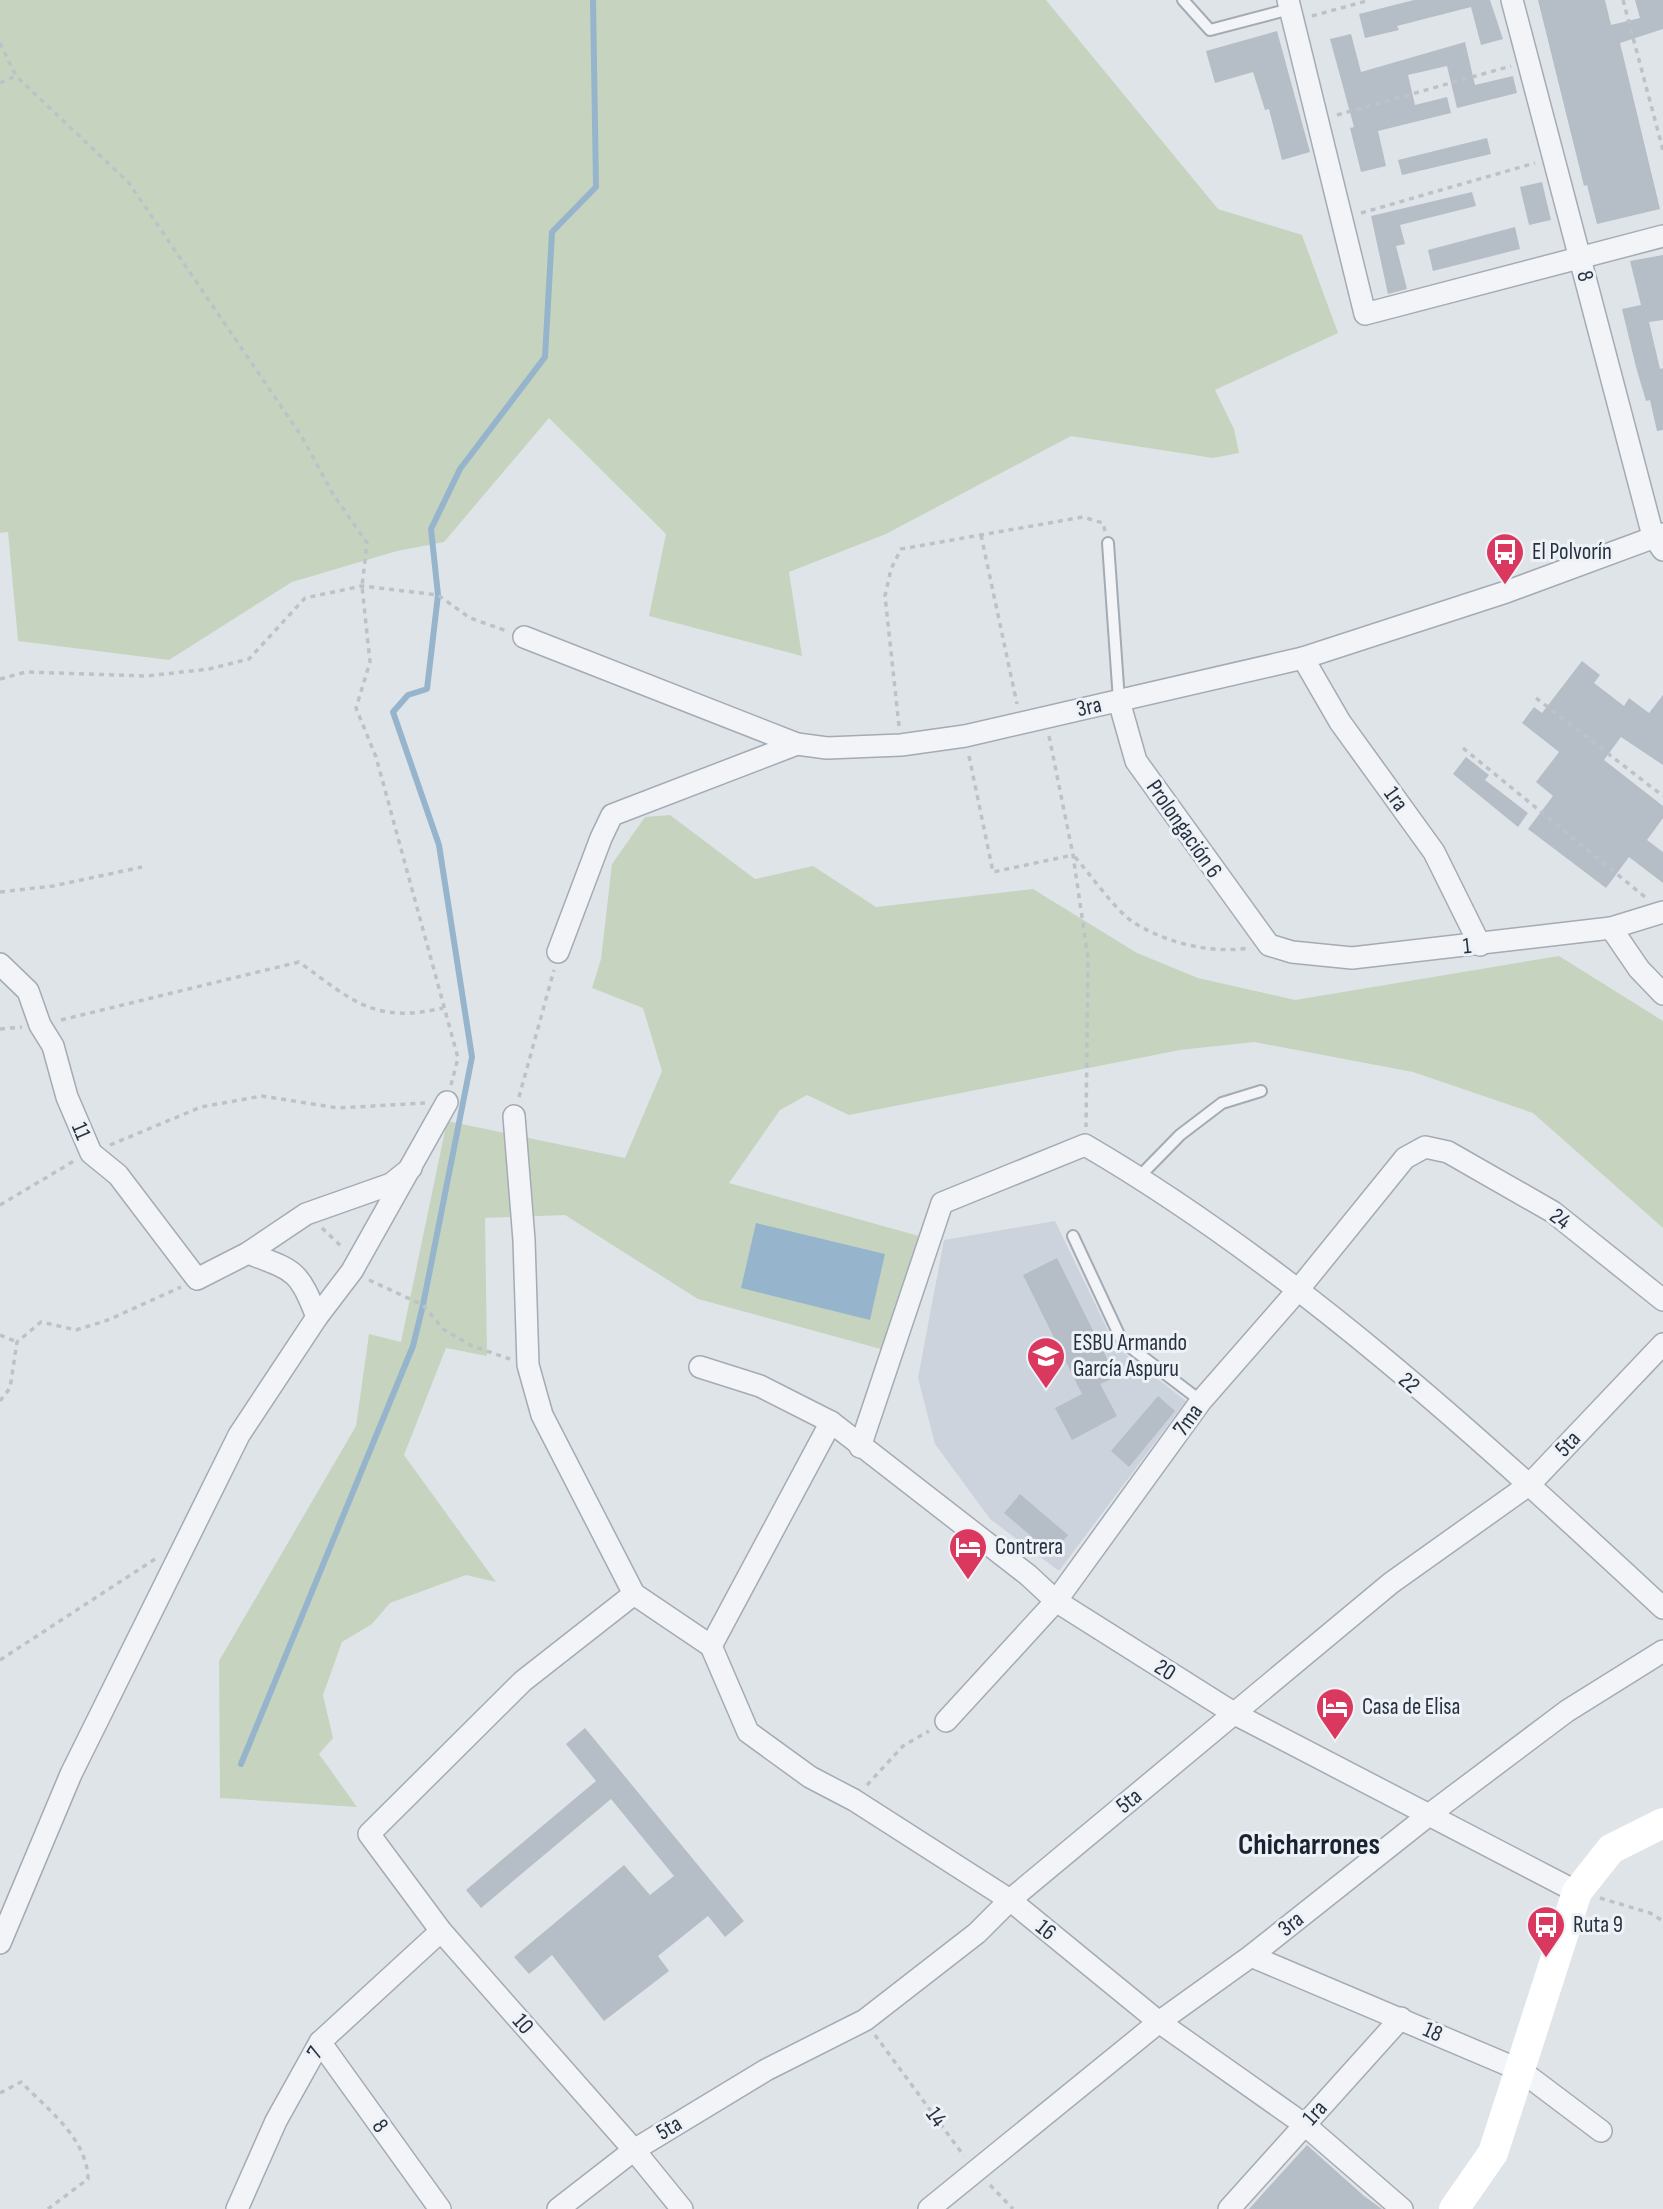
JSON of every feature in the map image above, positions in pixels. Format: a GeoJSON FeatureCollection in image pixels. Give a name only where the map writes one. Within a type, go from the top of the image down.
{"type":"FeatureCollection","features":[{"type":"Feature","properties":{"kind":"street","name":"8"},"geometry":{"type":"LineString","coordinates":[[1512,0],[1552,159],[1660,540]]}},
{"type":"Feature","properties":{"kind":"street"},"geometry":{"type":"LineString","coordinates":[[1291,10],[1365,314],[1581,260],[1663,236]]}},
{"type":"Feature","properties":{"kind":"street","name":"3ra"},"geometry":{"type":"LineString","coordinates":[[524,637],[797,744],[827,748],[901,745],[965,736],[1303,658],[1660,540]]}},
{"type":"Feature","properties":{"kind":"street","name":"1ra"},"geometry":{"type":"LineString","coordinates":[[1303,658],[1340,722],[1434,852],[1480,945]]}},
{"type":"Feature","properties":{"kind":"street","name":"Prolongación 6"},"geometry":{"type":"LineString","coordinates":[[1119,701],[1136,761],[1269,945]]}},
{"type":"Feature","properties":{"kind":"street"},"geometry":{"type":"LineString","coordinates":[[558,952],[600,838],[612,815],[797,744]]}},
{"type":"Feature","properties":{"kind":"street","name":"1"},"geometry":{"type":"LineString","coordinates":[[1269,945],[1292,952],[1352,958],[1611,928],[1658,908]]}},
{"type":"Feature","properties":{"kind":"street"},"geometry":{"type":"LineString","coordinates":[[1611,928],[1639,969],[1663,994]]}},
{"type":"Feature","properties":{"kind":"street","name":"11"},"geometry":{"type":"LineString","coordinates":[[0,964],[28,991],[40,1025],[53,1046],[66,1097],[90,1153],[118,1175],[197,1279]]}},
{"type":"Feature","properties":{"kind":"street"},"geometry":{"type":"LineString","coordinates":[[0,1943],[71,1774],[239,1435],[317,1317],[352,1271],[447,1102]]}},
{"type":"Feature","properties":{"kind":"street"},"geometry":{"type":"LineString","coordinates":[[514,1116],[524,1240],[528,1365],[542,1415],[634,1594],[711,1646],[831,1422]]}},
{"type":"Feature","properties":{"kind":"street"},"geometry":{"type":"LineString","coordinates":[[860,1447],[942,1203],[1085,1145]]}},
{"type":"Feature","properties":{"kind":"street","name":"22"},"geometry":{"type":"LineString","coordinates":[[1085,1145],[1139,1177],[1298,1290],[1530,1484],[1663,1608]]}},
{"type":"Feature","properties":{"kind":"street","name":"7ma"},"geometry":{"type":"LineString","coordinates":[[946,1721],[1056,1601],[1201,1401],[1298,1290],[1405,1158],[1425,1147],[1448,1152]]}},
{"type":"Feature","properties":{"kind":"street","name":"24"},"geometry":{"type":"LineString","coordinates":[[1448,1152],[1553,1212],[1663,1300]]}},
{"type":"Feature","properties":{"kind":"street"},"geometry":{"type":"LineString","coordinates":[[197,1279],[247,1253],[306,1214],[391,1184],[411,1168]]}},
{"type":"Feature","properties":{"kind":"street"},"geometry":{"type":"LineString","coordinates":[[247,1253],[283,1266],[302,1280],[317,1317]]}},
{"type":"Feature","properties":{"kind":"street","name":"5ta"},"geometry":{"type":"LineString","coordinates":[[558,2209],[634,2150],[766,2070],[865,2021],[977,1933],[1010,1900],[1391,1583],[1530,1484],[1663,1343]]}},
{"type":"Feature","properties":{"kind":"street","name":"20"},"geometry":{"type":"LineString","coordinates":[[700,1367],[760,1386],[831,1422],[1028,1575],[1056,1601],[1235,1714],[1577,1892]]}},
{"type":"Feature","properties":{"kind":"street","name":"10"},"geometry":{"type":"LineString","coordinates":[[634,1594],[523,1681],[369,1834],[441,1931],[634,2150],[682,2209]]}},
{"type":"Feature","properties":{"kind":"street","name":"16"},"geometry":{"type":"LineString","coordinates":[[711,1646],[748,1732],[810,1777],[854,1800],[1010,1900],[1159,2022],[1305,2125],[1402,2209]]}},
{"type":"Feature","properties":{"kind":"street","name":"3ra"},"geometry":{"type":"LineString","coordinates":[[929,2209],[1159,2022],[1251,1956],[1430,1814],[1567,1711],[1663,1651]]}},
{"type":"Feature","properties":{"kind":"street"},"geometry":{"type":"LineString","coordinates":[[1454,2209],[1493,2153],[1577,1892],[1611,1849],[1663,1824]]}},
{"type":"Feature","properties":{"kind":"street","name":"7"},"geometry":{"type":"LineString","coordinates":[[237,2209],[276,2121],[320,2042],[441,1931]]}},
{"type":"Feature","properties":{"kind":"street","name":"18"},"geometry":{"type":"LineString","coordinates":[[1251,1956],[1520,2070],[1601,2131]]}},
{"type":"Feature","properties":{"kind":"street","name":"1ra"},"geometry":{"type":"LineString","coordinates":[[1229,2209],[1401,2018]]}},
{"type":"Feature","properties":{"kind":"street","name":"8"},"geometry":{"type":"LineString","coordinates":[[320,2042],[440,2209]]}},
{"type":"Feature","properties":{"kind":"lane"},"geometry":{"type":"LineString","coordinates":[[1183,0],[1210,30],[1291,10]]}},
{"type":"Feature","properties":{"kind":"lane"},"geometry":{"type":"LineString","coordinates":[[1108,543],[1119,701]]}},
{"type":"Feature","properties":{"kind":"lane"},"geometry":{"type":"LineString","coordinates":[[1139,1177],[1180,1135],[1222,1103],[1261,1091]]}},
{"type":"Feature","properties":{"kind":"lane"},"geometry":{"type":"LineString","coordinates":[[1073,1236],[1122,1341],[1201,1401]]}},
{"type":"Feature","properties":{"kind":"path"},"geometry":{"type":"LineString","coordinates":[[1291,10],[1370,0]]}},
{"type":"Feature","properties":{"kind":"path"},"geometry":{"type":"LineString","coordinates":[[1623,0],[1663,150]]}},
{"type":"Feature","properties":{"kind":"path"},"geometry":{"type":"LineString","coordinates":[[0,43],[16,76],[129,183],[302,437],[333,494],[366,543],[362,586],[370,662],[356,708],[376,757],[458,1058],[447,1102],[338,1108],[262,1096],[201,1107],[55,1169],[0,1205]]}},
{"type":"Feature","properties":{"kind":"path"},"geometry":{"type":"LineString","coordinates":[[1318,121],[1528,61]]}},
{"type":"Feature","properties":{"kind":"path"},"geometry":{"type":"LineString","coordinates":[[0,83],[16,76]]}},
{"type":"Feature","properties":{"kind":"path"},"geometry":{"type":"LineString","coordinates":[[1342,219],[1552,159]]}},
{"type":"Feature","properties":{"kind":"path"},"geometry":{"type":"LineString","coordinates":[[901,745],[885,596],[891,569],[901,549],[1083,517],[1103,523],[1108,543]]}},
{"type":"Feature","properties":{"kind":"path"},"geometry":{"type":"LineString","coordinates":[[981,535],[1021,723]]}},
{"type":"Feature","properties":{"kind":"path"},"geometry":{"type":"LineString","coordinates":[[0,679],[26,672],[146,676],[209,669],[249,659],[305,598],[362,586],[438,596],[471,618],[524,637]]}},
{"type":"Feature","properties":{"kind":"path"},"geometry":{"type":"LineString","coordinates":[[1536,698],[1663,796]]}},
{"type":"Feature","properties":{"kind":"path"},"geometry":{"type":"LineString","coordinates":[[1045,717],[1073,855],[1088,958],[1085,1145]]}},
{"type":"Feature","properties":{"kind":"path"},"geometry":{"type":"LineString","coordinates":[[965,736],[993,873],[1073,855]]}},
{"type":"Feature","properties":{"kind":"path"},"geometry":{"type":"LineString","coordinates":[[1463,748],[1658,908]]}},
{"type":"Feature","properties":{"kind":"path"},"geometry":{"type":"LineString","coordinates":[[1073,855],[1132,921],[1181,943],[1227,952],[1269,945]]}},
{"type":"Feature","properties":{"kind":"path"},"geometry":{"type":"LineString","coordinates":[[0,892],[53,886],[142,867]]}},
{"type":"Feature","properties":{"kind":"path"},"geometry":{"type":"LineString","coordinates":[[514,1116],[558,952]]}},
{"type":"Feature","properties":{"kind":"path"},"geometry":{"type":"LineString","coordinates":[[0,1028],[40,1025],[299,962],[349,998],[388,1015],[418,1014],[444,1008]]}},
{"type":"Feature","properties":{"kind":"path"},"geometry":{"type":"LineString","coordinates":[[306,1214],[344,1248],[352,1271],[423,1305],[443,1329],[472,1346],[528,1365]]}},
{"type":"Feature","properties":{"kind":"path"},"geometry":{"type":"LineString","coordinates":[[0,1401],[10,1388],[17,1342],[41,1322],[76,1330],[108,1321],[197,1279]]}},
{"type":"Feature","properties":{"kind":"path"},"geometry":{"type":"LineString","coordinates":[[0,1335],[17,1342]]}},
{"type":"Feature","properties":{"kind":"path"},"geometry":{"type":"LineString","coordinates":[[0,1660],[49,1625],[190,1537]]}},
{"type":"Feature","properties":{"kind":"path"},"geometry":{"type":"LineString","coordinates":[[854,1800],[903,1746],[946,1721]]}},
{"type":"Feature","properties":{"kind":"path"},"geometry":{"type":"LineString","coordinates":[[1577,1892],[1650,1913],[1663,1922]]}},
{"type":"Feature","properties":{"kind":"path","name":"14"},"geometry":{"type":"LineString","coordinates":[[865,2021],[976,2172],[1013,2209]]}},
{"type":"Feature","properties":{"kind":"path"},"geometry":{"type":"LineString","coordinates":[[0,2093],[21,2082],[72,2135],[88,2160],[88,2179],[48,2209]]}},
{"type":"Feature","properties":{"kind":"shaded area","name":"ESBU Armando García Aspuru"},"geometry":{"type":"Polygon","coordinates":[[[1055,1221],[1116,1347],[1186,1401],[1059,1571],[990,1519],[935,1444],[918,1378],[944,1240],[1055,1221]]]}},
{"type":"Feature","properties":{"kind":"green space"},"geometry":{"type":"Polygon","coordinates":[[[0,0],[1046,0],[1218,209],[1302,235],[1338,333],[1215,390],[1234,429],[1239,453],[1213,458],[1071,436],[886,534],[789,572],[802,656],[649,616],[666,534],[549,418],[444,542],[397,551],[292,582],[169,660],[18,641],[8,532],[0,533],[0,0]]]}},
{"type":"Feature","properties":{"kind":"green space"},"geometry":{"type":"Polygon","coordinates":[[[670,815],[755,879],[813,866],[876,907],[1033,889],[1137,953],[1198,978],[1295,1000],[1559,956],[1663,1021],[1663,1228],[1533,1113],[1413,1072],[1254,1042],[1180,1050],[849,1115],[807,1095],[780,1110],[729,1183],[919,1236],[888,1351],[698,1299],[565,1215],[485,1218],[487,1356],[446,1348],[404,1455],[496,1582],[466,1575],[390,1603],[372,1624],[342,1642],[323,1695],[333,1738],[319,1754],[357,1807],[220,1798],[219,1661],[356,1426],[369,1334],[401,1342],[447,1121],[625,1158],[662,1071],[643,1008],[592,988],[601,959],[612,864],[645,817],[670,815]]]}},
{"type":"Feature","properties":{"kind":"water"},"geometry":{"type":"Polygon","coordinates":[[[756,1223],[885,1254],[870,1320],[741,1288],[756,1223]]]}},
{"type":"Feature","properties":{"kind":"building"},"geometry":{"type":"Polygon","coordinates":[[[1414,0],[1490,0],[1503,39],[1481,45],[1471,7],[1397,26],[1399,30],[1365,38],[1359,14],[1414,0]]]}},
{"type":"Feature","properties":{"kind":"building"},"geometry":{"type":"Polygon","coordinates":[[[1538,0],[1605,0],[1611,25],[1640,18],[1635,0],[1663,0],[1663,29],[1620,43],[1660,209],[1597,224],[1587,185],[1584,186],[1538,0]]]}},
{"type":"Feature","properties":{"kind":"building"},"geometry":{"type":"Polygon","coordinates":[[[1277,31],[1310,152],[1282,160],[1269,109],[1265,110],[1253,72],[1215,83],[1206,51],[1277,31]]]}},
{"type":"Feature","properties":{"kind":"building"},"geometry":{"type":"Polygon","coordinates":[[[1351,34],[1361,72],[1465,42],[1475,85],[1513,76],[1517,93],[1457,108],[1447,66],[1408,75],[1415,105],[1447,97],[1451,113],[1378,131],[1386,166],[1361,172],[1350,128],[1354,127],[1330,39],[1351,34]]]}},
{"type":"Feature","properties":{"kind":"building"},"geometry":{"type":"Polygon","coordinates":[[[1487,138],[1491,154],[1402,175],[1398,160],[1487,138]]]}},
{"type":"Feature","properties":{"kind":"building"},"geometry":{"type":"Polygon","coordinates":[[[1542,182],[1551,220],[1529,225],[1520,187],[1542,182]]]}},
{"type":"Feature","properties":{"kind":"building"},"geometry":{"type":"Polygon","coordinates":[[[1472,192],[1476,206],[1400,225],[1405,244],[1396,246],[1407,289],[1388,294],[1371,216],[1472,192]]]}},
{"type":"Feature","properties":{"kind":"building"},"geometry":{"type":"Polygon","coordinates":[[[1515,227],[1520,249],[1433,271],[1428,250],[1515,227]]]}},
{"type":"Feature","properties":{"kind":"building"},"geometry":{"type":"Polygon","coordinates":[[[1663,255],[1663,320],[1649,322],[1660,369],[1663,368],[1663,430],[1657,431],[1650,400],[1646,401],[1636,367],[1622,309],[1641,305],[1630,261],[1663,255]]]}},
{"type":"Feature","properties":{"kind":"building"},"geometry":{"type":"Polygon","coordinates":[[[1582,661],[1600,675],[1594,683],[1624,706],[1629,698],[1649,713],[1663,695],[1663,765],[1621,737],[1604,760],[1663,806],[1663,818],[1647,840],[1663,852],[1663,883],[1629,857],[1606,888],[1528,829],[1553,796],[1536,782],[1559,752],[1522,723],[1534,707],[1542,713],[1582,661]]]}},
{"type":"Feature","properties":{"kind":"building"},"geometry":{"type":"Polygon","coordinates":[[[1466,757],[1489,775],[1485,780],[1528,813],[1518,827],[1453,774],[1466,757]]]}},
{"type":"Feature","properties":{"kind":"building"},"geometry":{"type":"Polygon","coordinates":[[[1057,1258],[1116,1377],[1100,1384],[1117,1416],[1072,1440],[1055,1408],[1082,1394],[1023,1275],[1057,1258]]]}},
{"type":"Feature","properties":{"kind":"building"},"geometry":{"type":"Polygon","coordinates":[[[1158,1396],[1175,1411],[1129,1467],[1111,1451],[1158,1396]]]}},
{"type":"Feature","properties":{"kind":"building"},"geometry":{"type":"Polygon","coordinates":[[[1020,1494],[1068,1535],[1052,1554],[1004,1513],[1020,1494]]]}},
{"type":"Feature","properties":{"kind":"building"},"geometry":{"type":"Polygon","coordinates":[[[585,1728],[744,1921],[725,1937],[708,1916],[658,1956],[669,1971],[604,2021],[552,1955],[529,1974],[514,1957],[624,1865],[650,1895],[674,1876],[611,1799],[481,1908],[466,1890],[596,1781],[566,1744],[585,1728]]]}},
{"type":"Feature","properties":{"kind":"building"},"geometry":{"type":"Polygon","coordinates":[[[1307,2145],[1364,2196],[1382,2209],[1249,2209],[1307,2145]]]}},
{"type":"Feature","properties":{"kind":"waterway"},"geometry":{"type":"LineString","coordinates":[[241,1764],[413,1346],[423,1305],[472,1057],[439,845],[393,712],[408,695],[427,689],[438,595],[431,529],[460,469],[545,357],[552,232],[596,187],[593,0]]}},
{"type":"Feature","properties":{"kind":"place","name":"El Polvorín"},"geometry":{"type":"Point","coordinates":[1505,586]}},
{"type":"Feature","properties":{"kind":"place","name":"ESBU Armando García Aspuru"},"geometry":{"type":"Point","coordinates":[1046,1390]}},
{"type":"Feature","properties":{"kind":"place","name":"Contrera"},"geometry":{"type":"Point","coordinates":[968,1581]}},
{"type":"Feature","properties":{"kind":"place","name":"Casa de Elisa"},"geometry":{"type":"Point","coordinates":[1335,1741]}},
{"type":"Feature","properties":{"kind":"place","name":"Ruta 9"},"geometry":{"type":"Point","coordinates":[1546,1959]}},
{"type":"Feature","properties":{"kind":"district","name":"Chicharrones"},"geometry":{"type":"Point","coordinates":[1309,1845]}}]}
